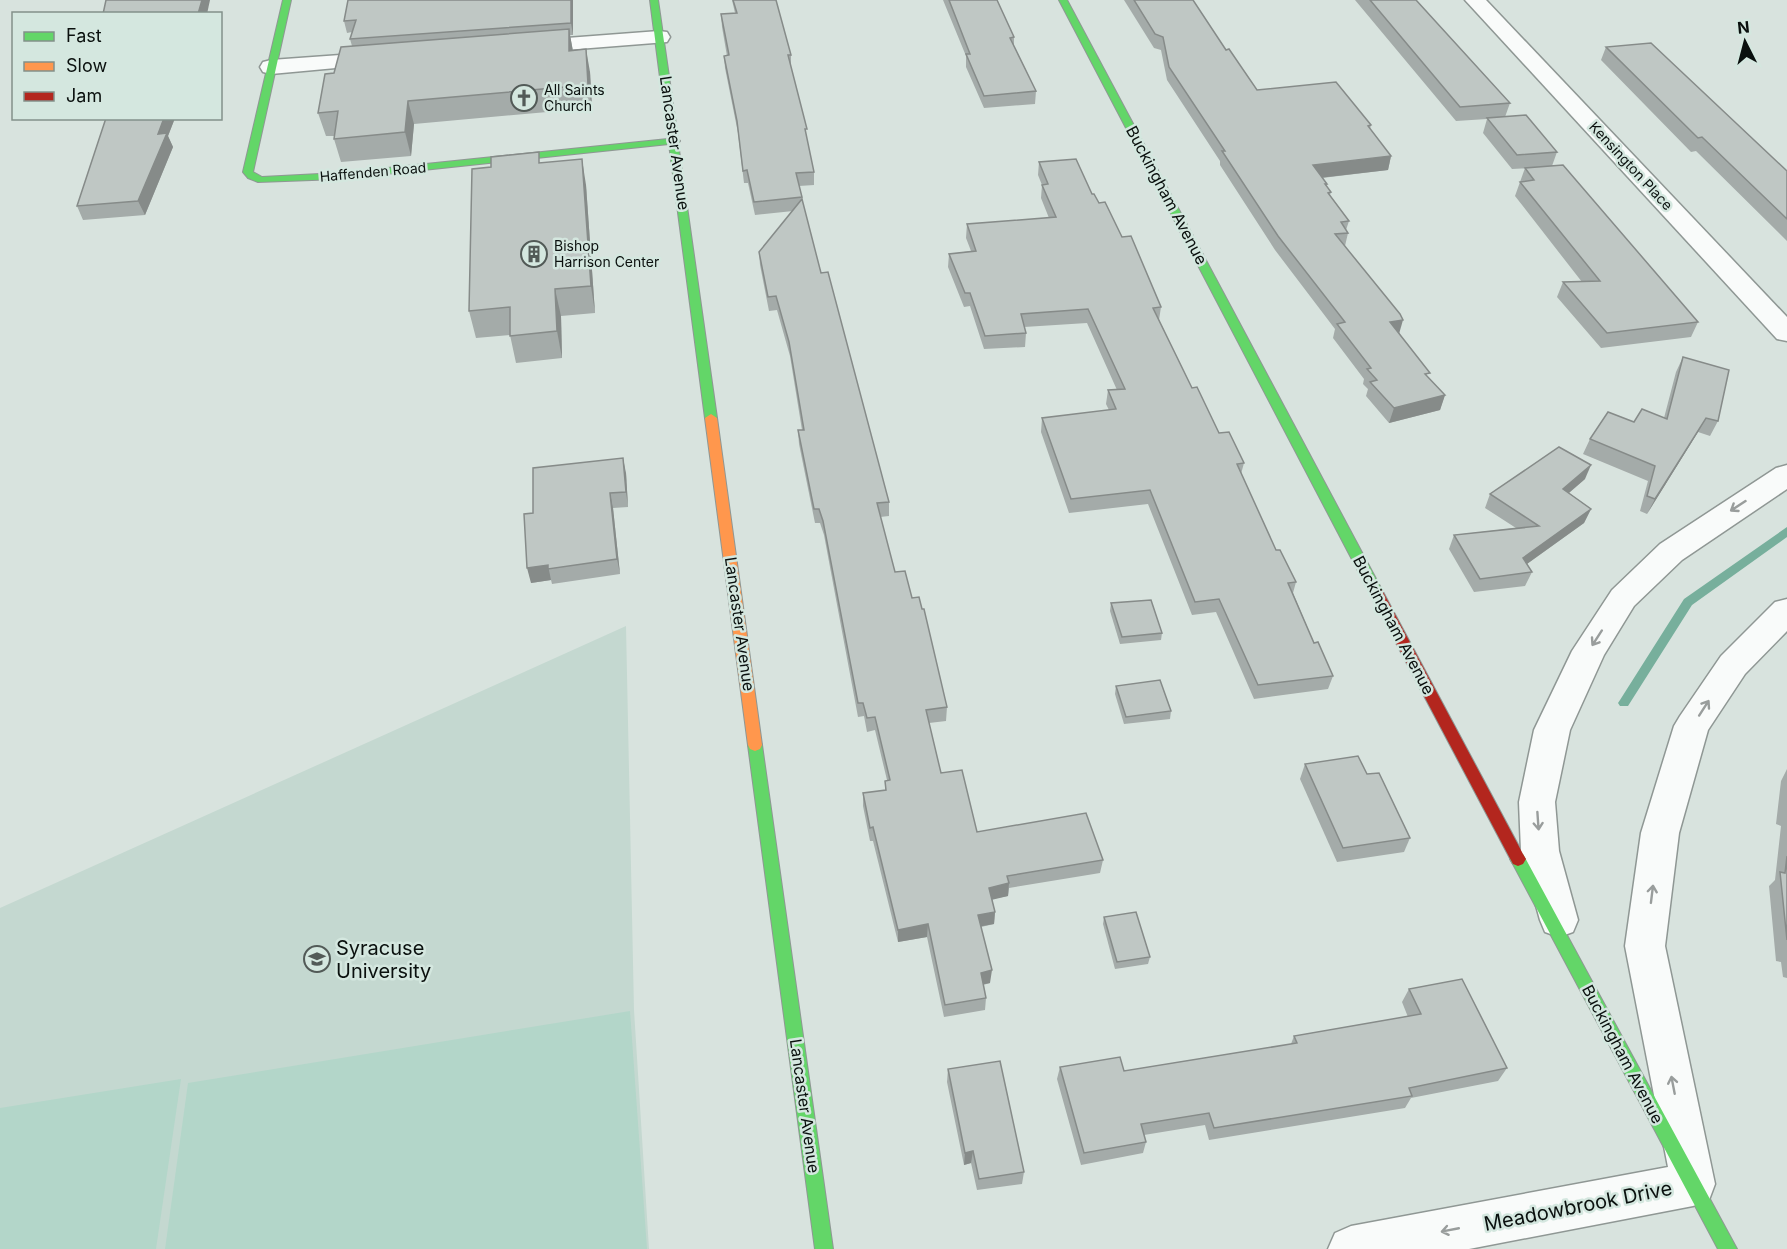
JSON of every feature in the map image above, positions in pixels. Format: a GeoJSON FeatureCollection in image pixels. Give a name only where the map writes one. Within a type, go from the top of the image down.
{"type":"FeatureCollection","features":[{"type":"Feature","properties":{"kind":"street","name":"Haffenden Road"},"geometry":{"type":"LineString","coordinates":[[287,0],[248,172],[251,176],[261,180],[339,176],[675,141]]}},
{"type":"Feature","properties":{"kind":"street","name":"Lancaster Avenue"},"geometry":{"type":"LineString","coordinates":[[654,0],[824,1249]]}},
{"type":"Feature","properties":{"kind":"street","name":"Buckingham Avenue"},"geometry":{"type":"LineString","coordinates":[[1063,0],[1728,1249]]}},
{"type":"Feature","properties":{"kind":"street","name":"Kensington Place"},"geometry":{"type":"LineString","coordinates":[[1475,0],[1787,333]]}},
{"type":"Feature","properties":{"kind":"street"},"geometry":{"type":"LineString","coordinates":[[506,49],[659,37]]}},
{"type":"Feature","properties":{"kind":"street"},"geometry":{"type":"LineString","coordinates":[[271,67],[400,57]]}},
{"type":"Feature","properties":{"kind":"street"},"geometry":{"type":"LineString","coordinates":[[1568,952],[1540,851],[1537,802],[1556,719],[1589,651],[1623,598],[1671,552],[1787,475]]}},
{"type":"Feature","properties":{"kind":"street","name":"Meadowbrook Drive"},"geometry":{"type":"LineString","coordinates":[[1351,1249],[1693,1184],[1645,946],[1660,832],[1692,726],[1733,665],[1787,611]]}},
{"type":"Feature","properties":{"kind":"shaded area","name":"Syracuse University"},"geometry":{"type":"Polygon","coordinates":[[[626,626],[634,1010],[649,1249],[0,1249],[0,908],[626,626]]]}},
{"type":"Feature","properties":{"kind":"green space"},"geometry":{"type":"Polygon","coordinates":[[[630,1011],[647,1249],[165,1249],[188,1083],[630,1011]]]}},
{"type":"Feature","properties":{"kind":"green space"},"geometry":{"type":"Polygon","coordinates":[[[181,1079],[156,1249],[0,1249],[0,1108],[181,1079]]]}},
{"type":"Feature","properties":{"kind":"building"},"geometry":{"type":"Polygon","coordinates":[[[106,0],[202,0],[199,12],[103,12],[106,0]]]}},
{"type":"Feature","properties":{"kind":"building"},"geometry":{"type":"Polygon","coordinates":[[[348,0],[571,0],[571,23],[350,39],[356,20],[344,21],[348,0]]]}},
{"type":"Feature","properties":{"kind":"building"},"geometry":{"type":"Polygon","coordinates":[[[733,0],[776,0],[791,55],[788,55],[807,129],[805,129],[814,172],[796,173],[802,197],[754,202],[747,170],[743,171],[737,121],[724,56],[729,55],[721,14],[737,13],[733,0]]]}},
{"type":"Feature","properties":{"kind":"building"},"geometry":{"type":"Polygon","coordinates":[[[949,0],[997,0],[1014,37],[1010,38],[1036,91],[984,96],[966,54],[970,54],[949,0]]]}},
{"type":"Feature","properties":{"kind":"building"},"geometry":{"type":"Polygon","coordinates":[[[1134,0],[1193,0],[1226,50],[1229,49],[1257,90],[1336,82],[1371,125],[1368,126],[1391,156],[1313,165],[1327,184],[1325,184],[1331,192],[1328,193],[1349,221],[1341,222],[1348,233],[1335,234],[1400,314],[1403,320],[1390,322],[1430,373],[1425,374],[1445,395],[1394,408],[1370,382],[1377,380],[1367,369],[1371,368],[1337,324],[1345,322],[1278,236],[1222,151],[1225,151],[1169,67],[1163,37],[1155,34],[1134,0]]]}},
{"type":"Feature","properties":{"kind":"building"},"geometry":{"type":"Polygon","coordinates":[[[1370,0],[1416,0],[1510,103],[1460,107],[1370,0]]]}},
{"type":"Feature","properties":{"kind":"building"},"geometry":{"type":"Polygon","coordinates":[[[569,29],[569,51],[586,49],[588,85],[408,101],[405,132],[334,139],[338,111],[318,113],[325,74],[334,73],[341,47],[569,29]]]}},
{"type":"Feature","properties":{"kind":"building"},"geometry":{"type":"Polygon","coordinates":[[[1651,43],[1787,171],[1787,219],[1702,137],[1698,138],[1606,47],[1651,43]]]}},
{"type":"Feature","properties":{"kind":"building"},"geometry":{"type":"Polygon","coordinates":[[[1526,115],[1557,152],[1517,155],[1487,118],[1526,115]]]}},
{"type":"Feature","properties":{"kind":"building"},"geometry":{"type":"Polygon","coordinates":[[[105,120],[163,120],[158,134],[167,133],[138,201],[77,206],[105,120]]]}},
{"type":"Feature","properties":{"kind":"building","name":"Bishop Harrison Center"},"geometry":{"type":"Polygon","coordinates":[[[539,152],[539,163],[582,159],[591,286],[555,289],[557,331],[510,336],[510,307],[469,311],[472,169],[491,167],[491,157],[539,152]]]}},
{"type":"Feature","properties":{"kind":"building"},"geometry":{"type":"Polygon","coordinates":[[[1076,159],[1092,194],[1099,203],[1105,202],[1122,237],[1131,236],[1161,307],[1153,308],[1192,388],[1197,387],[1219,433],[1229,432],[1244,463],[1237,464],[1276,550],[1280,550],[1296,582],[1288,583],[1314,643],[1318,642],[1333,676],[1258,685],[1219,599],[1195,602],[1150,490],[1071,499],[1042,418],[1116,409],[1108,390],[1125,389],[1088,309],[1021,314],[1026,333],[985,336],[970,293],[965,293],[949,254],[976,251],[967,224],[1056,217],[1042,185],[1048,184],[1039,162],[1076,159]]]}},
{"type":"Feature","properties":{"kind":"building"},"geometry":{"type":"Polygon","coordinates":[[[1563,165],[1698,322],[1607,333],[1563,282],[1600,281],[1520,182],[1534,180],[1525,168],[1563,165]]]}},
{"type":"Feature","properties":{"kind":"building"},"geometry":{"type":"Polygon","coordinates":[[[802,199],[821,273],[828,272],[889,502],[877,503],[895,572],[905,571],[912,598],[919,597],[922,609],[924,609],[947,707],[926,710],[941,773],[962,770],[977,832],[1086,813],[1103,860],[1007,876],[1009,883],[989,888],[995,912],[978,915],[992,970],[981,973],[986,998],[945,1005],[928,924],[898,930],[873,827],[870,828],[863,793],[886,790],[885,781],[890,780],[875,717],[867,718],[863,703],[858,703],[823,521],[819,509],[814,509],[798,430],[804,430],[789,342],[776,296],[768,297],[759,252],[802,199]]]}},
{"type":"Feature","properties":{"kind":"building"},"geometry":{"type":"Polygon","coordinates":[[[1683,357],[1729,370],[1718,421],[1706,418],[1655,499],[1647,496],[1655,466],[1590,439],[1608,412],[1634,422],[1642,409],[1667,419],[1683,357]]]}},
{"type":"Feature","properties":{"kind":"building"},"geometry":{"type":"Polygon","coordinates":[[[1559,447],[1591,465],[1563,489],[1591,509],[1523,558],[1532,572],[1480,579],[1454,535],[1539,526],[1490,494],[1559,447]]]}},
{"type":"Feature","properties":{"kind":"building"},"geometry":{"type":"Polygon","coordinates":[[[623,458],[626,492],[610,493],[617,559],[548,569],[548,565],[527,568],[524,514],[533,513],[533,468],[623,458]]]}},
{"type":"Feature","properties":{"kind":"building"},"geometry":{"type":"Polygon","coordinates":[[[1151,600],[1162,633],[1122,637],[1111,603],[1151,600]]]}},
{"type":"Feature","properties":{"kind":"building"},"geometry":{"type":"Polygon","coordinates":[[[1160,680],[1171,711],[1126,717],[1116,686],[1160,680]]]}},
{"type":"Feature","properties":{"kind":"building"},"geometry":{"type":"Polygon","coordinates":[[[1358,756],[1367,774],[1379,773],[1410,838],[1343,848],[1305,764],[1358,756]]]}},
{"type":"Feature","properties":{"kind":"building"},"geometry":{"type":"Polygon","coordinates":[[[1787,856],[1787,940],[1780,872],[1785,873],[1787,856]]]}},
{"type":"Feature","properties":{"kind":"building"},"geometry":{"type":"Polygon","coordinates":[[[1136,912],[1150,957],[1117,962],[1104,917],[1136,912]]]}},
{"type":"Feature","properties":{"kind":"building"},"geometry":{"type":"Polygon","coordinates":[[[1462,979],[1507,1068],[1409,1088],[1412,1096],[1214,1128],[1209,1113],[1141,1124],[1146,1142],[1084,1153],[1060,1067],[1120,1057],[1124,1071],[1297,1043],[1294,1036],[1421,1014],[1409,989],[1462,979]]]}},
{"type":"Feature","properties":{"kind":"building"},"geometry":{"type":"Polygon","coordinates":[[[1000,1061],[1024,1172],[979,1179],[973,1151],[965,1153],[948,1069],[1000,1061]]]}},
{"type":"Feature","properties":{"kind":"waterway"},"geometry":{"type":"LineString","coordinates":[[1624,703],[1688,602],[1787,531]]}},
{"type":"Feature","properties":{"kind":"traffic: fast"},"geometry":{"type":"LineString","coordinates":[[287,0],[248,172],[251,176],[261,180],[339,176],[675,141]]}},
{"type":"Feature","properties":{"kind":"traffic: fast"},"geometry":{"type":"LineString","coordinates":[[654,0],[711,418]]}},
{"type":"Feature","properties":{"kind":"traffic: fast"},"geometry":{"type":"LineString","coordinates":[[1063,0],[1375,590]]}},
{"type":"Feature","properties":{"kind":"traffic: fast"},"geometry":{"type":"LineString","coordinates":[[755,745],[824,1249]]}},
{"type":"Feature","properties":{"kind":"traffic: fast"},"geometry":{"type":"LineString","coordinates":[[1518,859],[1728,1249]]}},
{"type":"Feature","properties":{"kind":"traffic: slow"},"geometry":{"type":"LineString","coordinates":[[711,418],[755,745]]}},
{"type":"Feature","properties":{"kind":"traffic: jam"},"geometry":{"type":"LineString","coordinates":[[1375,590],[1518,859]]}},
{"type":"Feature","properties":{"kind":"place","name":"All Saints Church"},"geometry":{"type":"Point","coordinates":[524,98]}},
{"type":"Feature","properties":{"kind":"place","name":"Bishop Harrison Center"},"geometry":{"type":"Point","coordinates":[534,254]}},
{"type":"Feature","properties":{"kind":"place","name":"Syracuse University"},"geometry":{"type":"Point","coordinates":[317,959]}}]}
